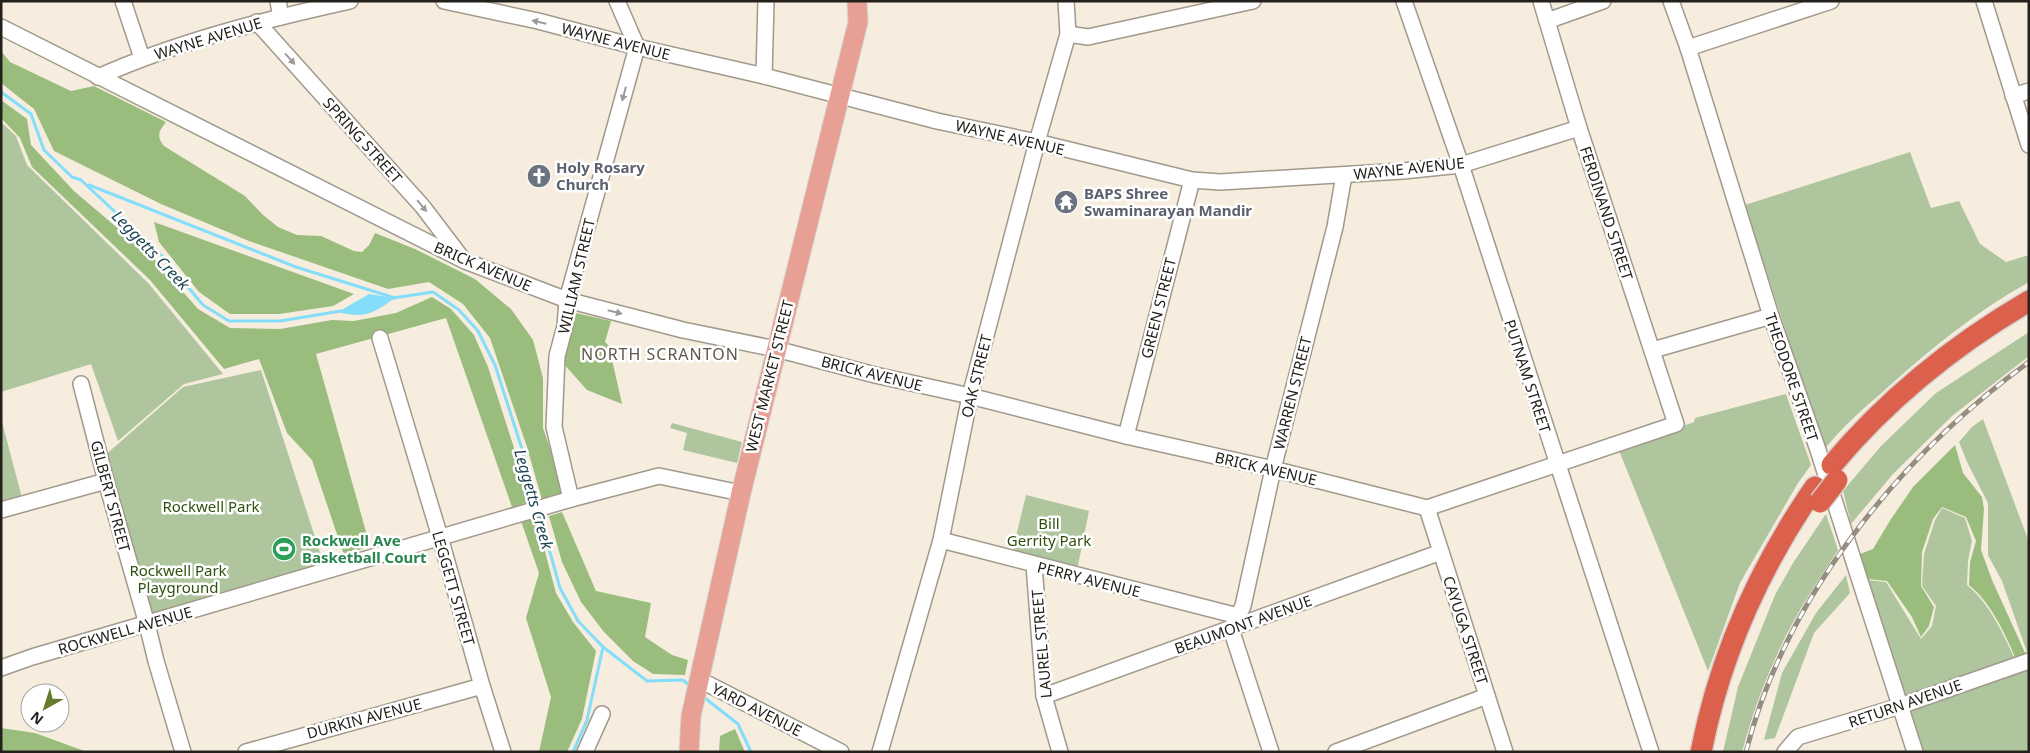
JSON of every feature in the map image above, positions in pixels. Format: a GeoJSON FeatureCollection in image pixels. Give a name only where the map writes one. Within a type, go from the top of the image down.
{"type":"FeatureCollection","features":[{"type":"Feature","properties":{"kind":"highway"},"geometry":{"type":"LineString","coordinates":[[1700,752],[1718,680],[1740,619],[1774,551],[1881,412],[1918,377],[1960,344],[2029,301]]}},
{"type":"Feature","properties":{"kind":"highway"},"geometry":{"type":"LineString","coordinates":[[1835,472],[1926,387],[1968,355],[2029,316]]}},
{"type":"Feature","properties":{"kind":"highway"},"geometry":{"type":"LineString","coordinates":[[1714,752],[1726,700],[1752,624],[1818,495]]}},
{"type":"Feature","properties":{"kind":"main road","name":"WEST MARKET STREET"},"geometry":{"type":"LineString","coordinates":[[689,752],[691,716],[741,493],[858,22],[857,1]]}},
{"type":"Feature","properties":{"kind":"street"},"geometry":{"type":"LineString","coordinates":[[123,1],[142,58]]}},
{"type":"Feature","properties":{"kind":"street"},"geometry":{"type":"LineString","coordinates":[[278,1],[281,17]]}},
{"type":"Feature","properties":{"kind":"street","name":"WAYNE AVENUE"},"geometry":{"type":"LineString","coordinates":[[98,77],[142,58],[257,22],[350,1]]}},
{"type":"Feature","properties":{"kind":"street","name":"WAYNE AVENUE"},"geometry":{"type":"LineString","coordinates":[[444,1],[538,21],[637,47],[840,95],[937,121],[1037,142],[1192,180],[1220,182],[1344,175],[1461,165],[1579,128]]}},
{"type":"Feature","properties":{"kind":"street"},"geometry":{"type":"LineString","coordinates":[[617,1],[637,47]]}},
{"type":"Feature","properties":{"kind":"street"},"geometry":{"type":"LineString","coordinates":[[764,76],[766,1]]}},
{"type":"Feature","properties":{"kind":"street","name":"OAK STREET"},"geometry":{"type":"LineString","coordinates":[[880,752],[941,540],[970,396],[1037,142],[1068,34],[1066,1]]}},
{"type":"Feature","properties":{"kind":"street"},"geometry":{"type":"LineString","coordinates":[[1068,34],[1088,37],[1253,1]]}},
{"type":"Feature","properties":{"kind":"street","name":"PUTNAM STREET"},"geometry":{"type":"LineString","coordinates":[[1404,1],[1461,165],[1651,752]]}},
{"type":"Feature","properties":{"kind":"street","name":"FERDINAND STREET"},"geometry":{"type":"LineString","coordinates":[[1540,1],[1579,128],[1676,424],[1557,464]]}},
{"type":"Feature","properties":{"kind":"street"},"geometry":{"type":"LineString","coordinates":[[1547,21],[1603,1]]}},
{"type":"Feature","properties":{"kind":"street","name":"THEODORE STREET"},"geometry":{"type":"LineString","coordinates":[[1671,1],[1688,48],[1771,316],[1820,456],[1915,752]]}},
{"type":"Feature","properties":{"kind":"street"},"geometry":{"type":"LineString","coordinates":[[1688,48],[1831,1]]}},
{"type":"Feature","properties":{"kind":"street"},"geometry":{"type":"LineString","coordinates":[[1984,1],[2012,96],[2029,145]]}},
{"type":"Feature","properties":{"kind":"street","name":"SPRING STREET"},"geometry":{"type":"LineString","coordinates":[[257,22],[423,207],[465,261]]}},
{"type":"Feature","properties":{"kind":"street","name":"BRICK AVENUE"},"geometry":{"type":"LineString","coordinates":[[1,26],[98,77],[465,261],[568,300],[683,330],[776,348],[875,375],[970,396],[1126,436],[1273,469],[1427,508]]}},
{"type":"Feature","properties":{"kind":"street","name":"WILLIAM STREET"},"geometry":{"type":"LineString","coordinates":[[571,499],[554,427],[557,356],[565,326],[568,300],[637,47]]}},
{"type":"Feature","properties":{"kind":"street"},"geometry":{"type":"LineString","coordinates":[[2012,96],[2029,92]]}},
{"type":"Feature","properties":{"kind":"street","name":"WARREN STREET"},"geometry":{"type":"LineString","coordinates":[[1235,623],[1243,606],[1273,469],[1335,227],[1344,175]]}},
{"type":"Feature","properties":{"kind":"street","name":"GREEN STREET"},"geometry":{"type":"LineString","coordinates":[[1126,436],[1192,180]]}},
{"type":"Feature","properties":{"kind":"street"},"geometry":{"type":"LineString","coordinates":[[1652,350],[1771,316]]}},
{"type":"Feature","properties":{"kind":"street","name":"LEGGETT STREET"},"geometry":{"type":"LineString","coordinates":[[380,338],[503,752]]}},
{"type":"Feature","properties":{"kind":"street","name":"GILBERT STREET"},"geometry":{"type":"LineString","coordinates":[[81,384],[156,661],[184,752]]}},
{"type":"Feature","properties":{"kind":"street"},"geometry":{"type":"LineString","coordinates":[[1427,508],[1557,464]]}},
{"type":"Feature","properties":{"kind":"street","name":"ROCKWELL AVENUE"},"geometry":{"type":"LineString","coordinates":[[1,668],[32,657],[440,537],[659,476],[741,493]]}},
{"type":"Feature","properties":{"kind":"street"},"geometry":{"type":"LineString","coordinates":[[1,510],[106,481]]}},
{"type":"Feature","properties":{"kind":"street","name":"CAYUGA STREET"},"geometry":{"type":"LineString","coordinates":[[1427,508],[1505,752]]}},
{"type":"Feature","properties":{"kind":"street","name":"PERRY AVENUE"},"geometry":{"type":"LineString","coordinates":[[941,540],[1235,623]]}},
{"type":"Feature","properties":{"kind":"street","name":"BEAUMONT AVENUE"},"geometry":{"type":"LineString","coordinates":[[1044,696],[1235,623],[1442,552]]}},
{"type":"Feature","properties":{"kind":"street","name":"LAUREL STREET"},"geometry":{"type":"LineString","coordinates":[[1034,565],[1044,696],[1060,752]]}},
{"type":"Feature","properties":{"kind":"street"},"geometry":{"type":"LineString","coordinates":[[1235,623],[1271,752]]}},
{"type":"Feature","properties":{"kind":"street","name":"RETURN AVENUE"},"geometry":{"type":"LineString","coordinates":[[1784,751],[1798,737],[1900,706],[2029,661]]}},
{"type":"Feature","properties":{"kind":"street","name":"YARD AVENUE"},"geometry":{"type":"LineString","coordinates":[[700,680],[841,752]]}},
{"type":"Feature","properties":{"kind":"street","name":"DURKIN AVENUE"},"geometry":{"type":"LineString","coordinates":[[246,752],[482,686]]}},
{"type":"Feature","properties":{"kind":"street"},"geometry":{"type":"LineString","coordinates":[[1336,752],[1487,696]]}},
{"type":"Feature","properties":{"kind":"street"},"geometry":{"type":"LineString","coordinates":[[584,752],[602,714]]}},
{"type":"Feature","properties":{"kind":"green space"},"geometry":{"type":"Polygon","coordinates":[[[1,51],[10,62],[71,91],[94,86],[166,122],[159,134],[164,146],[245,196],[278,227],[297,235],[321,236],[354,251],[362,252],[369,245],[375,233],[415,249],[475,279],[511,309],[533,340],[543,378],[543,428],[565,492],[542,500],[527,447],[490,338],[463,304],[429,282],[388,289],[249,241],[161,204],[54,151],[34,109],[1,83],[1,51]]]}},
{"type":"Feature","properties":{"kind":"green space"},"geometry":{"type":"Polygon","coordinates":[[[1,100],[27,119],[31,145],[74,191],[155,260],[198,309],[230,328],[280,329],[332,320],[354,321],[396,313],[432,297],[451,309],[474,335],[488,367],[531,501],[512,507],[446,318],[316,354],[370,546],[344,555],[312,460],[287,433],[259,359],[224,369],[150,280],[32,167],[20,138],[1,118],[1,100]]]}},
{"type":"Feature","properties":{"kind":"green space"},"geometry":{"type":"Polygon","coordinates":[[[1,122],[16,136],[27,165],[149,284],[223,374],[184,384],[118,441],[91,364],[1,392],[1,122]]]}},
{"type":"Feature","properties":{"kind":"green space"},"geometry":{"type":"Polygon","coordinates":[[[1910,152],[1931,208],[1959,201],[1980,244],[2006,262],[2029,255],[2029,282],[1991,305],[1937,345],[1861,411],[1838,433],[1824,450],[1745,205],[1910,152]]]}},
{"type":"Feature","properties":{"kind":"green space"},"geometry":{"type":"Polygon","coordinates":[[[154,222],[354,294],[333,306],[279,314],[230,314],[199,292],[159,242],[154,222]]]}},
{"type":"Feature","properties":{"kind":"green space"},"geometry":{"type":"Polygon","coordinates":[[[571,312],[611,321],[605,342],[609,346],[622,404],[587,390],[562,362],[571,312]]]}},
{"type":"Feature","properties":{"kind":"green space"},"geometry":{"type":"Polygon","coordinates":[[[2029,332],[2029,356],[1952,416],[1893,474],[1851,524],[1843,491],[1881,446],[1936,393],[2029,332]]]}},
{"type":"Feature","properties":{"kind":"green space","name":"Rockwell Park"},"geometry":{"type":"Polygon","coordinates":[[[261,370],[324,565],[149,621],[103,457],[183,387],[261,370]]]}},
{"type":"Feature","properties":{"kind":"green space"},"geometry":{"type":"Polygon","coordinates":[[[1786,394],[1811,465],[1798,483],[1740,583],[1708,671],[1618,448],[1694,422],[1695,418],[1786,394]]]}},
{"type":"Feature","properties":{"kind":"green space"},"geometry":{"type":"Polygon","coordinates":[[[1,418],[22,498],[1,505],[1,418]]]}},
{"type":"Feature","properties":{"kind":"green space"},"geometry":{"type":"Polygon","coordinates":[[[1983,419],[2029,542],[2028,655],[2002,581],[1988,555],[1988,503],[1959,442],[1972,427],[1983,419]]]}},
{"type":"Feature","properties":{"kind":"green space"},"geometry":{"type":"Polygon","coordinates":[[[672,423],[742,442],[737,463],[683,450],[687,433],[670,428],[672,423]]]}},
{"type":"Feature","properties":{"kind":"green space"},"geometry":{"type":"Polygon","coordinates":[[[1955,445],[1963,473],[1982,497],[1984,509],[1981,550],[1992,580],[2026,655],[2016,659],[1991,610],[1969,585],[1970,562],[1976,541],[1966,517],[1942,507],[1933,519],[1922,552],[1921,586],[1934,607],[1929,626],[1921,637],[1912,617],[1887,581],[1867,579],[1860,554],[1873,549],[1913,487],[1955,445]]]}},
{"type":"Feature","properties":{"kind":"green space","name":"Bill Gerrity Park"},"geometry":{"type":"Polygon","coordinates":[[[1026,495],[1089,511],[1077,570],[1012,553],[1026,495]]]}},
{"type":"Feature","properties":{"kind":"green space"},"geometry":{"type":"Polygon","coordinates":[[[1942,508],[1965,518],[1972,541],[1968,561],[1967,585],[1989,610],[2015,659],[1909,695],[1904,694],[1867,580],[1886,582],[1921,639],[1932,626],[1936,606],[1922,586],[1924,554],[1935,520],[1942,508]]]}},
{"type":"Feature","properties":{"kind":"green space"},"geometry":{"type":"Polygon","coordinates":[[[562,512],[596,591],[651,603],[645,637],[672,655],[688,660],[685,675],[653,674],[633,661],[604,632],[581,602],[562,562],[549,516],[562,512]]]}},
{"type":"Feature","properties":{"kind":"green space"},"geometry":{"type":"Polygon","coordinates":[[[535,514],[556,593],[573,622],[596,651],[582,719],[567,752],[539,752],[551,697],[526,618],[539,573],[521,521],[535,514]]]}},
{"type":"Feature","properties":{"kind":"green space"},"geometry":{"type":"Polygon","coordinates":[[[1826,514],[1838,550],[1782,643],[1761,692],[1742,752],[1723,752],[1738,687],[1775,595],[1793,563],[1826,514]]]}},
{"type":"Feature","properties":{"kind":"green space"},"geometry":{"type":"Polygon","coordinates":[[[1846,575],[1850,593],[1814,633],[1775,738],[1764,740],[1782,673],[1816,613],[1846,575]]]}},
{"type":"Feature","properties":{"kind":"green space"},"geometry":{"type":"Polygon","coordinates":[[[2029,670],[2029,752],[1923,752],[1909,709],[2029,670]]]}},
{"type":"Feature","properties":{"kind":"green space"},"geometry":{"type":"Polygon","coordinates":[[[1,728],[20,731],[20,733],[35,733],[87,752],[1,752],[1,728]]]}},
{"type":"Feature","properties":{"kind":"green space"},"geometry":{"type":"Polygon","coordinates":[[[735,729],[745,752],[719,752],[720,736],[735,729]]]}},
{"type":"Feature","properties":{"kind":"water"},"geometry":{"type":"Polygon","coordinates":[[[369,294],[395,298],[381,308],[362,315],[338,312],[369,294]]]}},
{"type":"Feature","properties":{"kind":"waterway","name":"Leggetts Creek"},"geometry":{"type":"LineString","coordinates":[[1,92],[31,114],[44,150],[72,177],[81,180],[161,255],[203,305],[229,321],[280,321],[341,311]]}},
{"type":"Feature","properties":{"kind":"waterway","name":"Leggetts Creek"},"geometry":{"type":"LineString","coordinates":[[89,185],[296,267],[395,298]]}},
{"type":"Feature","properties":{"kind":"waterway","name":"Leggetts Creek"},"geometry":{"type":"LineString","coordinates":[[393,298],[433,292],[459,310],[478,331],[495,365],[537,504]]}},
{"type":"Feature","properties":{"kind":"waterway","name":"Leggetts Creek"},"geometry":{"type":"LineString","coordinates":[[539,513],[560,588],[578,621],[603,647],[647,681],[683,680],[691,687]]}},
{"type":"Feature","properties":{"kind":"waterway","name":"Leggetts Creek"},"geometry":{"type":"LineString","coordinates":[[573,752],[587,720],[603,647]]}},
{"type":"Feature","properties":{"kind":"waterway"},"geometry":{"type":"LineString","coordinates":[[701,695],[738,724],[751,752]]}},
{"type":"Feature","properties":{"kind":"railway"},"geometry":{"type":"LineString","coordinates":[[1746,752],[1764,695],[1789,639],[1819,585],[1854,534],[1893,485],[1936,440],[1982,399],[2029,362]]}},
{"type":"Feature","properties":{"kind":"place","name":"Holy Rosary Church"},"geometry":{"type":"Point","coordinates":[539,176]}},
{"type":"Feature","properties":{"kind":"place","name":"BAPS Shree Swaminarayan Mandir"},"geometry":{"type":"Point","coordinates":[1066,202]}},
{"type":"Feature","properties":{"kind":"place","name":"Rockwell Ave Basketball Court"},"geometry":{"type":"Point","coordinates":[284,549]}},
{"type":"Feature","properties":{"kind":"district","name":"NORTH SCRANTON"},"geometry":{"type":"Point","coordinates":[660,354]}},
{"type":"Feature","properties":{"kind":"park label","name":"Rockwell Park Playground"},"geometry":{"type":"Point","coordinates":[178,578]}}]}
